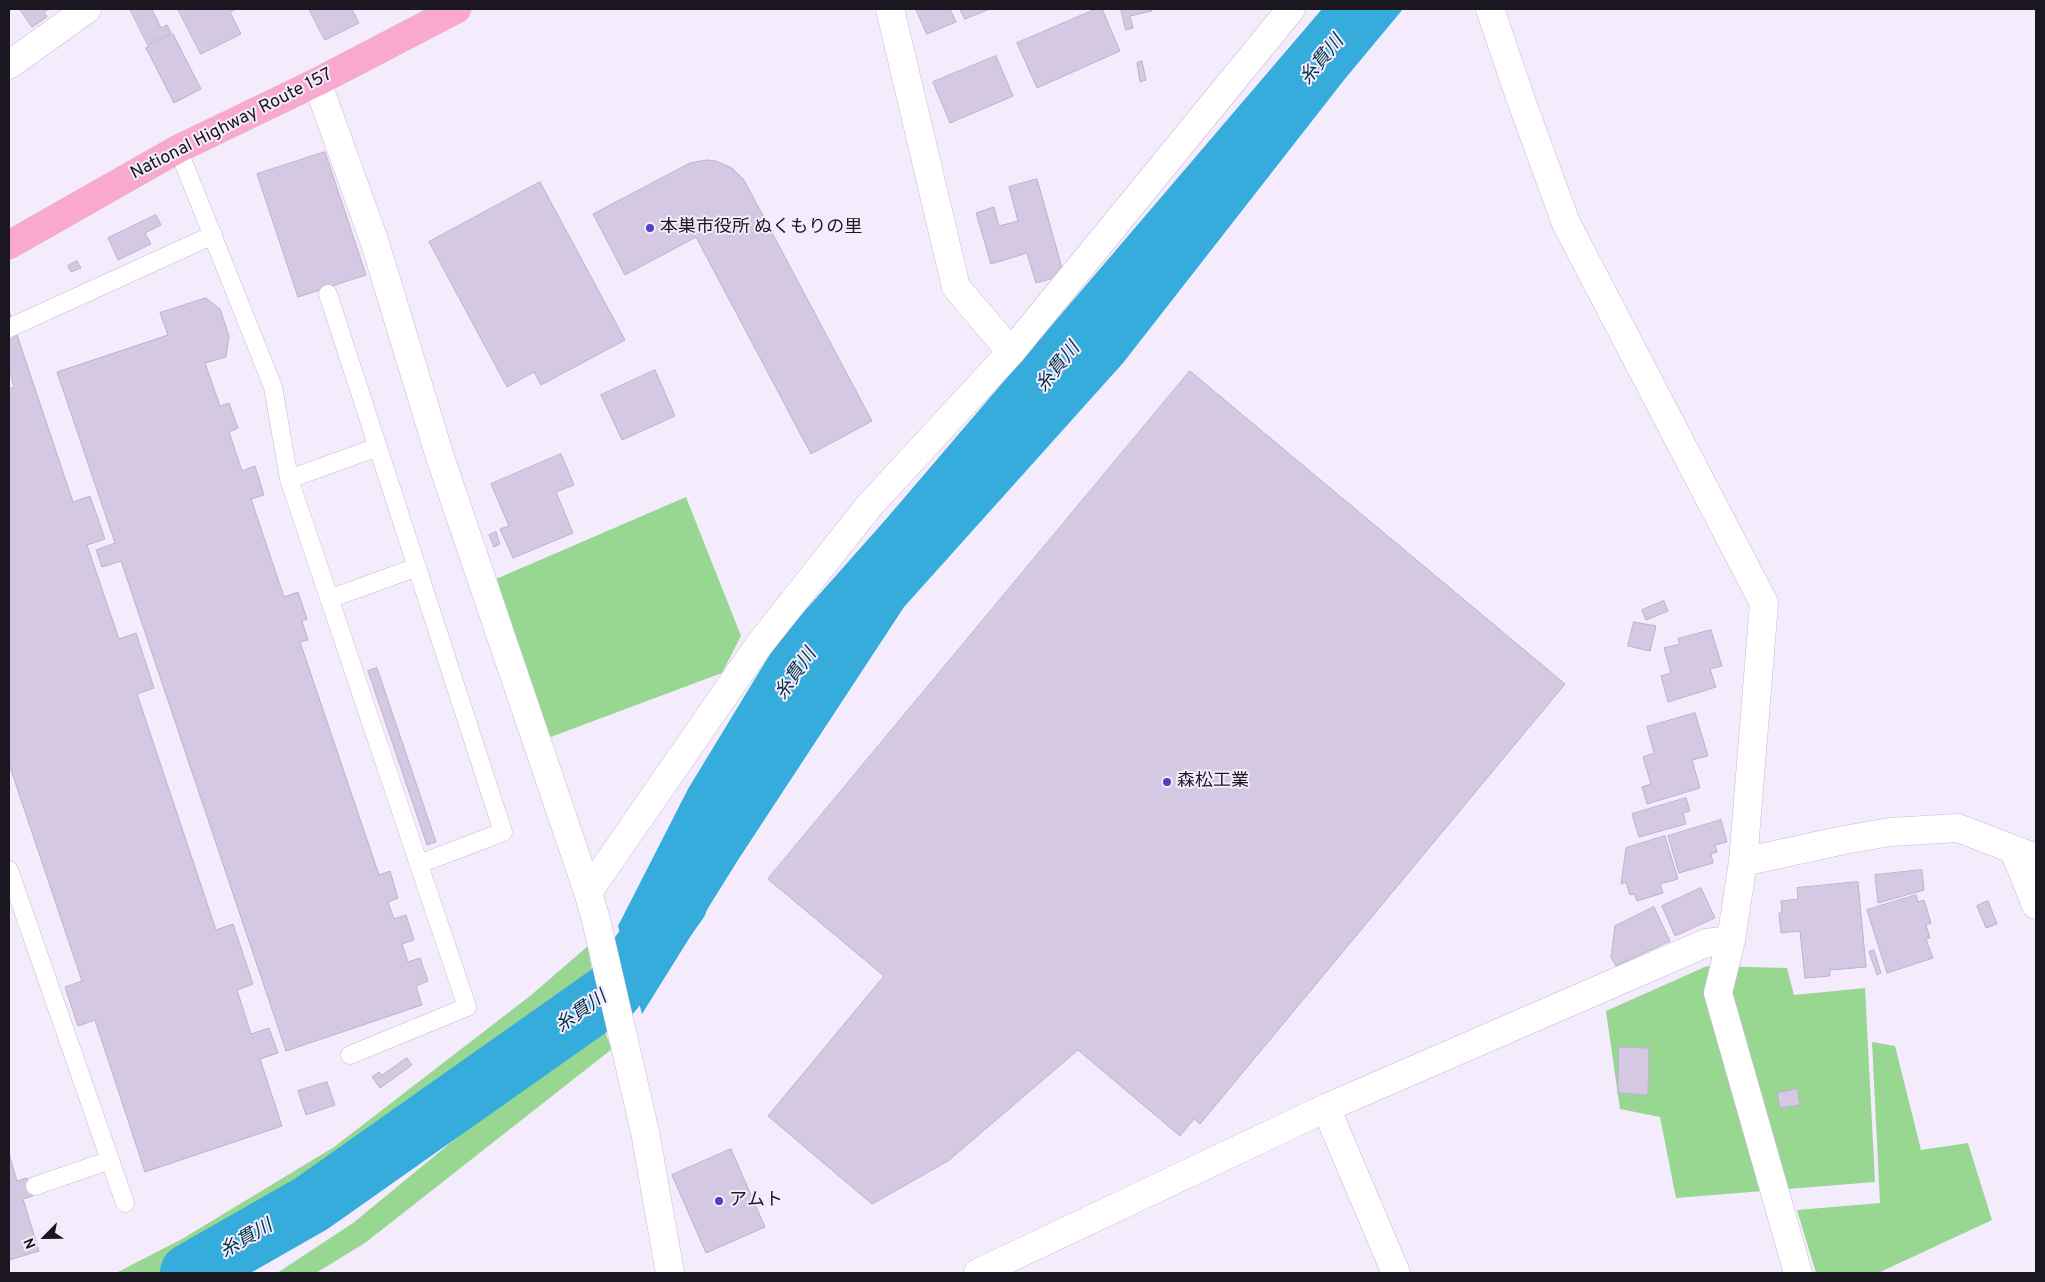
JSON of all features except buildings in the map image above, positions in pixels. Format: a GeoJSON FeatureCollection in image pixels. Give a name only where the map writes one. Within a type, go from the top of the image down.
{"type":"FeatureCollection","features":[{"type":"Feature","properties":{"kind":"highway","name":"National Highway Route 157"},"geometry":{"type":"LineString","coordinates":[[9,245],[178,149],[317,82],[458,9]]}},
{"type":"Feature","properties":{"kind":"street"},"geometry":{"type":"LineString","coordinates":[[9,65],[87,9]]}},
{"type":"Feature","properties":{"kind":"street"},"geometry":{"type":"LineString","coordinates":[[890,9],[956,287],[1011,352]]}},
{"type":"Feature","properties":{"kind":"street"},"geometry":{"type":"LineString","coordinates":[[588,892],[759,645],[869,506],[1011,352],[1291,9]]}},
{"type":"Feature","properties":{"kind":"street"},"geometry":{"type":"LineString","coordinates":[[1490,9],[1566,223],[1764,603],[1743,862],[1732,940],[1718,993],[1798,1273]]}},
{"type":"Feature","properties":{"kind":"street"},"geometry":{"type":"LineString","coordinates":[[317,82],[374,240],[440,457],[588,892],[645,1132],[670,1273]]}},
{"type":"Feature","properties":{"kind":"street"},"geometry":{"type":"LineString","coordinates":[[1743,862],[1890,832],[1958,828],[2025,854],[2036,905]]}},
{"type":"Feature","properties":{"kind":"street"},"geometry":{"type":"LineString","coordinates":[[978,1273],[1326,1108],[1706,943],[1732,940]]}},
{"type":"Feature","properties":{"kind":"street"},"geometry":{"type":"LineString","coordinates":[[1326,1108],[1396,1273]]}},
{"type":"Feature","properties":{"kind":"lane"},"geometry":{"type":"LineString","coordinates":[[178,149],[214,235],[273,387],[289,479],[467,1007],[350,1055]]}},
{"type":"Feature","properties":{"kind":"lane"},"geometry":{"type":"LineString","coordinates":[[9,328],[214,235]]}},
{"type":"Feature","properties":{"kind":"lane"},"geometry":{"type":"LineString","coordinates":[[328,294],[503,832],[419,864]]}},
{"type":"Feature","properties":{"kind":"lane"},"geometry":{"type":"LineString","coordinates":[[289,479],[378,447]]}},
{"type":"Feature","properties":{"kind":"lane"},"geometry":{"type":"LineString","coordinates":[[329,598],[417,567]]}},
{"type":"Feature","properties":{"kind":"lane"},"geometry":{"type":"LineString","coordinates":[[9,870],[125,1203]]}},
{"type":"Feature","properties":{"kind":"lane"},"geometry":{"type":"LineString","coordinates":[[35,1186],[110,1160]]}},
{"type":"Feature","properties":{"kind":"green space"},"geometry":{"type":"Polygon","coordinates":[[[686,497],[741,636],[722,673],[548,738],[496,579],[686,497]]]}},
{"type":"Feature","properties":{"kind":"green space"},"geometry":{"type":"Polygon","coordinates":[[[588,946],[592,971],[473,1070],[334,1172],[172,1273],[116,1273],[182,1239],[334,1147],[530,996],[588,946]]]}},
{"type":"Feature","properties":{"kind":"green space"},"geometry":{"type":"Polygon","coordinates":[[[1707,966],[1787,968],[1794,995],[1865,988],[1875,1182],[1676,1198],[1660,1117],[1620,1109],[1606,1011],[1707,966]]]}},
{"type":"Feature","properties":{"kind":"green space"},"geometry":{"type":"Polygon","coordinates":[[[600,1020],[612,1049],[365,1243],[316,1273],[277,1273],[353,1223],[600,1020]]]}},
{"type":"Feature","properties":{"kind":"green space"},"geometry":{"type":"Polygon","coordinates":[[[1872,1042],[1895,1046],[1921,1150],[1968,1143],[1992,1220],[1878,1273],[1816,1273],[1797,1210],[1880,1203],[1872,1042]]]}},
{"type":"Feature","properties":{"kind":"water"},"geometry":{"type":"Polygon","coordinates":[[[1322,9],[1403,9],[1344,80],[1123,363],[904,607],[738,860],[642,1014],[618,926],[688,789],[778,641],[887,518],[1322,9]]]}},
{"type":"Feature","properties":{"kind":"waterway","name":"糸貫川"},"geometry":{"type":"LineString","coordinates":[[190,1273],[311,1204],[613,991],[678,902]]}},
{"type":"Feature","properties":{"kind":"place","name":"本巣市役所 ぬくもりの里"},"geometry":{"type":"Point","coordinates":[650,228]}},
{"type":"Feature","properties":{"kind":"place","name":"森松工業"},"geometry":{"type":"Point","coordinates":[1167,782]}},
{"type":"Feature","properties":{"kind":"place","name":"アムト"},"geometry":{"type":"Point","coordinates":[719,1201]}}]}
